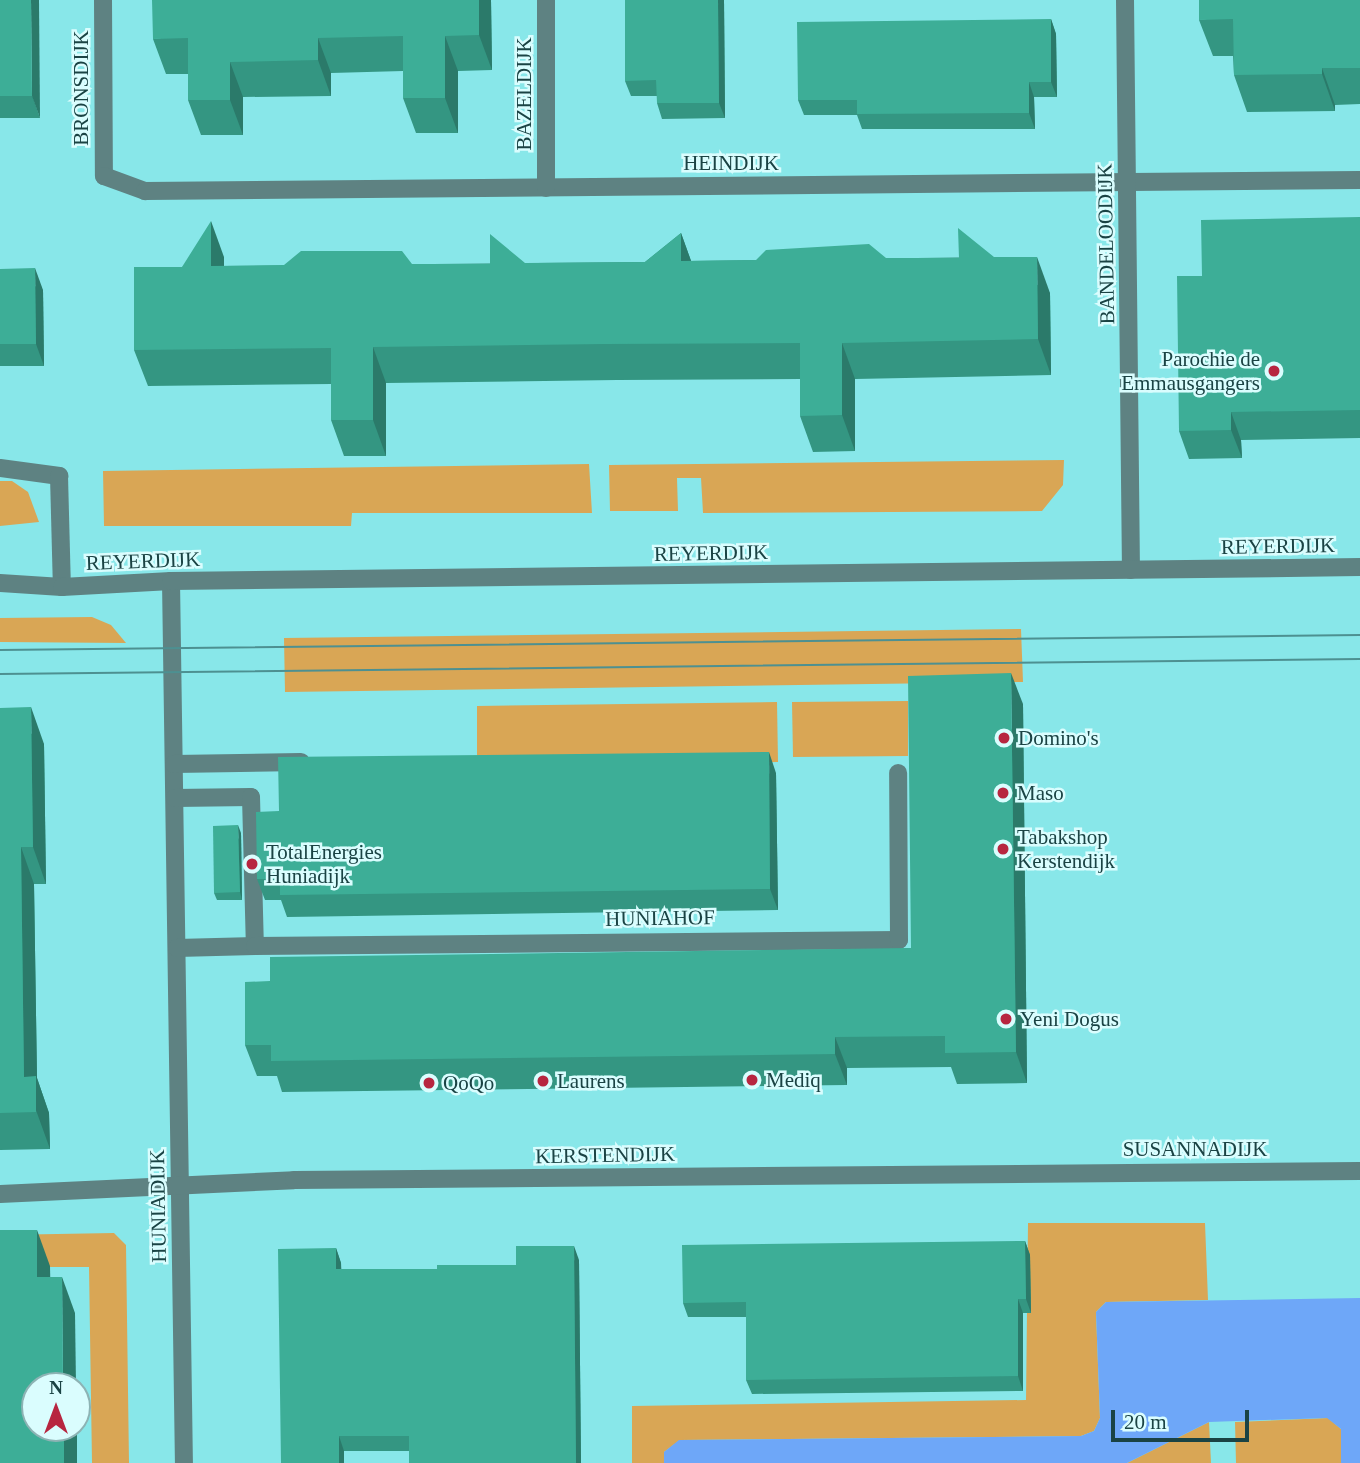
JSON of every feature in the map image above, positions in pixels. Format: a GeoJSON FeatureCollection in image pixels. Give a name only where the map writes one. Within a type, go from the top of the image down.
{"type":"FeatureCollection","features":[{"type":"Feature","properties":{"kind":"street","name":"BRONSDIJK"},"geometry":{"type":"LineString","coordinates":[[103,0],[104,176]]}},
{"type":"Feature","properties":{"kind":"street","name":"BAZELDIJK"},"geometry":{"type":"LineString","coordinates":[[547,0],[547,188]]}},
{"type":"Feature","properties":{"kind":"street","name":"BANDELOODIJK"},"geometry":{"type":"LineString","coordinates":[[1125,0],[1132,570]]}},
{"type":"Feature","properties":{"kind":"street","name":"HEINDIJK"},"geometry":{"type":"LineString","coordinates":[[104,176],[145,191],[1360,180]]}},
{"type":"Feature","properties":{"kind":"street","name":"REYERDIJK"},"geometry":{"type":"LineString","coordinates":[[0,468],[59,476],[62,587]]}},
{"type":"Feature","properties":{"kind":"street","name":"REYERDIJK"},"geometry":{"type":"LineString","coordinates":[[0,583],[62,587],[171,581],[1360,567]]}},
{"type":"Feature","properties":{"kind":"street","name":"HUNIADIJK"},"geometry":{"type":"LineString","coordinates":[[171,581],[184,1463]]}},
{"type":"Feature","properties":{"kind":"street"},"geometry":{"type":"LineString","coordinates":[[174,764],[321,762]]}},
{"type":"Feature","properties":{"kind":"street","name":"HUNIAHOF"},"geometry":{"type":"LineString","coordinates":[[255,946],[899,940],[898,773]]}},
{"type":"Feature","properties":{"kind":"street"},"geometry":{"type":"LineString","coordinates":[[175,798],[251,797],[255,946],[177,948]]}},
{"type":"Feature","properties":{"kind":"street","name":"SUSANNADIJK"},"geometry":{"type":"LineString","coordinates":[[1030,1172],[1360,1171]]}},
{"type":"Feature","properties":{"kind":"street","name":"KERSTENDIJK"},"geometry":{"type":"LineString","coordinates":[[0,1194],[180,1189],[294,1181],[1030,1172]]}},
{"type":"Feature","properties":{"kind":"shaded area"},"geometry":{"type":"Polygon","coordinates":[[[1064,460],[1063,485],[1042,511],[703,513],[701,478],[677,478],[678,511],[610,511],[609,465],[1064,460]]]}},
{"type":"Feature","properties":{"kind":"shaded area"},"geometry":{"type":"Polygon","coordinates":[[[589,464],[592,513],[352,513],[351,526],[104,526],[103,471],[589,464]]]}},
{"type":"Feature","properties":{"kind":"shaded area"},"geometry":{"type":"Polygon","coordinates":[[[0,481],[12,481],[28,492],[39,522],[0,526],[0,481]]]}},
{"type":"Feature","properties":{"kind":"shaded area"},"geometry":{"type":"Polygon","coordinates":[[[92,617],[111,625],[126,643],[0,642],[0,618],[92,617]]]}},
{"type":"Feature","properties":{"kind":"shaded area"},"geometry":{"type":"Polygon","coordinates":[[[1021,629],[1023,682],[285,692],[284,638],[1021,629]]]}},
{"type":"Feature","properties":{"kind":"shaded area"},"geometry":{"type":"Polygon","coordinates":[[[908,701],[908,756],[793,757],[792,702],[908,701]]]}},
{"type":"Feature","properties":{"kind":"shaded area"},"geometry":{"type":"Polygon","coordinates":[[[777,702],[778,762],[477,765],[477,706],[777,702]]]}},
{"type":"Feature","properties":{"kind":"shaded area"},"geometry":{"type":"Polygon","coordinates":[[[1028,1223],[1205,1223],[1208,1300],[1106,1302],[1096,1312],[1100,1418],[1094,1431],[1081,1436],[680,1440],[664,1452],[664,1463],[632,1463],[632,1406],[1026,1400],[1028,1223]]]}},
{"type":"Feature","properties":{"kind":"shaded area"},"geometry":{"type":"Polygon","coordinates":[[[114,1233],[126,1245],[129,1463],[92,1463],[89,1267],[0,1267],[0,1235],[114,1233]]]}},
{"type":"Feature","properties":{"kind":"shaded area"},"geometry":{"type":"Polygon","coordinates":[[[1328,1418],[1341,1429],[1341,1463],[1236,1463],[1235,1422],[1328,1418]]]}},
{"type":"Feature","properties":{"kind":"shaded area"},"geometry":{"type":"Polygon","coordinates":[[[1209,1422],[1211,1463],[1127,1463],[1209,1422]]]}},
{"type":"Feature","properties":{"kind":"water"},"geometry":{"type":"Polygon","coordinates":[[[1360,1298],[1360,1463],[1341,1463],[1341,1429],[1327,1418],[1209,1422],[1127,1463],[664,1463],[664,1452],[679,1440],[1081,1436],[1094,1431],[1100,1418],[1096,1312],[1106,1302],[1360,1298]]]}},
{"type":"Feature","properties":{"kind":"building"},"geometry":{"type":"Polygon","coordinates":[[[0,0],[31,0],[32,96],[0,96],[0,0]]]}},
{"type":"Feature","properties":{"kind":"building"},"geometry":{"type":"Polygon","coordinates":[[[152,0],[479,0],[479,35],[445,36],[445,98],[403,98],[403,36],[318,38],[318,60],[230,62],[230,100],[188,100],[188,38],[153,39],[152,0]]]}},
{"type":"Feature","properties":{"kind":"building"},"geometry":{"type":"Polygon","coordinates":[[[625,0],[718,0],[719,103],[657,103],[656,80],[625,81],[625,0]]]}},
{"type":"Feature","properties":{"kind":"building"},"geometry":{"type":"Polygon","coordinates":[[[1199,0],[1360,0],[1360,68],[1322,68],[1322,74],[1234,75],[1233,19],[1199,20],[1199,0]]]}},
{"type":"Feature","properties":{"kind":"building"},"geometry":{"type":"Polygon","coordinates":[[[1051,19],[1051,82],[1029,82],[1029,113],[857,114],[857,100],[798,100],[797,22],[1051,19]]]}},
{"type":"Feature","properties":{"kind":"building","name":"Parochie de Emmausgangers"},"geometry":{"type":"Polygon","coordinates":[[[1360,217],[1360,410],[1231,412],[1231,430],[1179,431],[1177,276],[1202,276],[1201,220],[1360,217]]]}},
{"type":"Feature","properties":{"kind":"building"},"geometry":{"type":"Polygon","coordinates":[[[211,221],[211,266],[284,265],[301,251],[402,251],[412,264],[490,264],[490,234],[525,263],[645,262],[681,233],[681,261],[756,260],[766,250],[869,244],[886,258],[959,258],[958,228],[994,257],[1037,257],[1038,339],[842,343],[842,415],[800,416],[800,343],[373,347],[373,420],[331,420],[331,348],[134,350],[134,267],[182,267],[211,221]]]}},
{"type":"Feature","properties":{"kind":"building"},"geometry":{"type":"Polygon","coordinates":[[[35,268],[36,344],[0,344],[0,269],[35,268]]]}},
{"type":"Feature","properties":{"kind":"building"},"geometry":{"type":"Polygon","coordinates":[[[1011,673],[1016,1052],[945,1053],[945,1036],[835,1037],[835,1054],[271,1061],[271,1045],[245,1045],[245,982],[270,981],[270,957],[911,948],[908,676],[1011,673]]]}},
{"type":"Feature","properties":{"kind":"building"},"geometry":{"type":"Polygon","coordinates":[[[31,707],[33,847],[21,847],[24,1077],[36,1076],[36,1112],[0,1113],[0,708],[31,707]]]}},
{"type":"Feature","properties":{"kind":"building"},"geometry":{"type":"Polygon","coordinates":[[[769,752],[770,889],[280,895],[280,879],[257,879],[256,812],[279,811],[278,757],[769,752]]]}},
{"type":"Feature","properties":{"kind":"building"},"geometry":{"type":"Polygon","coordinates":[[[238,825],[240,892],[214,893],[213,826],[238,825]]]}},
{"type":"Feature","properties":{"kind":"building"},"geometry":{"type":"Polygon","coordinates":[[[0,1230],[37,1230],[37,1277],[62,1277],[63,1372],[21,1372],[21,1442],[64,1442],[64,1463],[0,1463],[0,1230]]]}},
{"type":"Feature","properties":{"kind":"building"},"geometry":{"type":"Polygon","coordinates":[[[1025,1241],[1026,1299],[1018,1299],[1018,1376],[746,1380],[746,1302],[683,1303],[682,1245],[1025,1241]]]}},
{"type":"Feature","properties":{"kind":"building"},"geometry":{"type":"Polygon","coordinates":[[[516,1246],[574,1246],[576,1463],[409,1463],[409,1436],[339,1436],[339,1463],[281,1463],[278,1249],[336,1248],[336,1269],[437,1269],[437,1265],[516,1265],[516,1246]]]}},
{"type":"Feature","properties":{"kind":"tram line"},"geometry":{"type":"LineString","coordinates":[[0,650],[1360,635]]}},
{"type":"Feature","properties":{"kind":"tram line"},"geometry":{"type":"LineString","coordinates":[[0,674],[1360,659]]}},
{"type":"Feature","properties":{"kind":"place","name":"Parochie de Emmausgangers"},"geometry":{"type":"Point","coordinates":[1274,371]}},
{"type":"Feature","properties":{"kind":"place","name":"Domino's"},"geometry":{"type":"Point","coordinates":[1004,738]}},
{"type":"Feature","properties":{"kind":"place","name":"Maso"},"geometry":{"type":"Point","coordinates":[1003,793]}},
{"type":"Feature","properties":{"kind":"place","name":"Tabakshop Kerstendijk"},"geometry":{"type":"Point","coordinates":[1003,849]}},
{"type":"Feature","properties":{"kind":"place","name":"TotalEnergies Huniadijk"},"geometry":{"type":"Point","coordinates":[252,864]}},
{"type":"Feature","properties":{"kind":"place","name":"Yeni Dogus"},"geometry":{"type":"Point","coordinates":[1006,1019]}},
{"type":"Feature","properties":{"kind":"place","name":"Mediq"},"geometry":{"type":"Point","coordinates":[752,1080]}},
{"type":"Feature","properties":{"kind":"place","name":"Laurens"},"geometry":{"type":"Point","coordinates":[543,1081]}},
{"type":"Feature","properties":{"kind":"place","name":"QoQo"},"geometry":{"type":"Point","coordinates":[429,1083]}}]}
